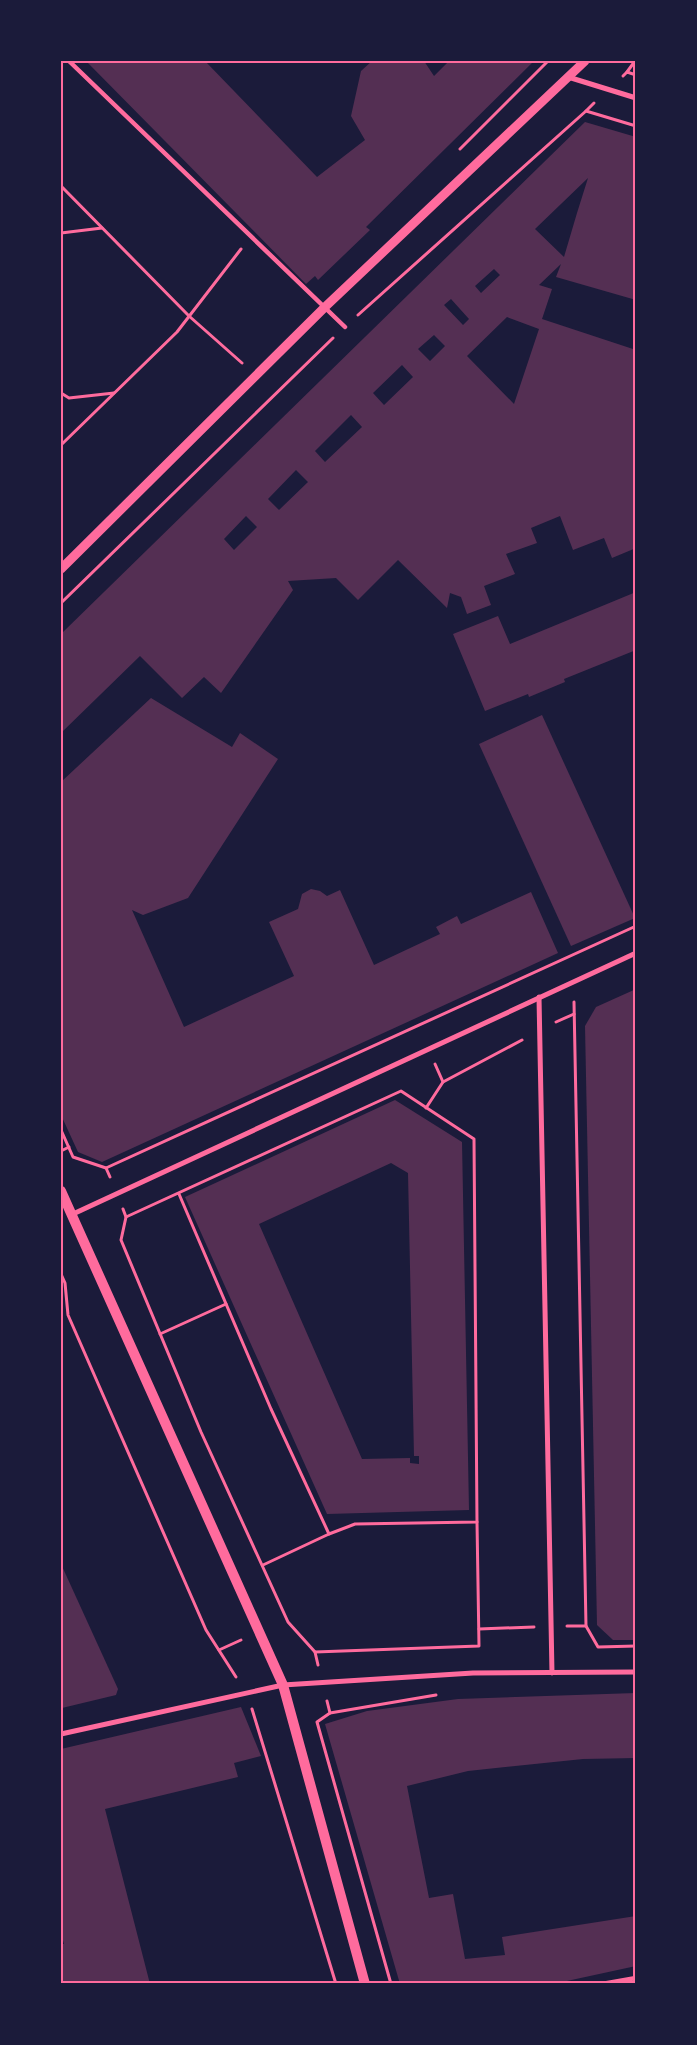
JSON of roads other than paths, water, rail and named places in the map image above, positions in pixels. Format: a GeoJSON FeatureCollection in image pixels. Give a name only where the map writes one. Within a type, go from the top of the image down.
{"type":"FeatureCollection","features":[{"type":"Feature","properties":{"kind":"main road"},"geometry":{"type":"LineString","coordinates":[[61,1191],[73,1214],[283,1685],[365,1984]]}},
{"type":"Feature","properties":{"kind":"street"},"geometry":{"type":"LineString","coordinates":[[69,61],[345,327]]}},
{"type":"Feature","properties":{"kind":"street"},"geometry":{"type":"LineString","coordinates":[[61,568],[325,307],[585,61]]}},
{"type":"Feature","properties":{"kind":"street"},"geometry":{"type":"LineString","coordinates":[[568,77],[636,98]]}},
{"type":"Feature","properties":{"kind":"street"},"geometry":{"type":"LineString","coordinates":[[73,1214],[636,953]]}},
{"type":"Feature","properties":{"kind":"street"},"geometry":{"type":"LineString","coordinates":[[539,997],[552,1673]]}},
{"type":"Feature","properties":{"kind":"street"},"geometry":{"type":"LineString","coordinates":[[61,1734],[283,1685],[473,1673],[636,1672]]}},
{"type":"Feature","properties":{"kind":"street"},"geometry":{"type":"LineString","coordinates":[[602,1984],[636,1978]]}}]}
